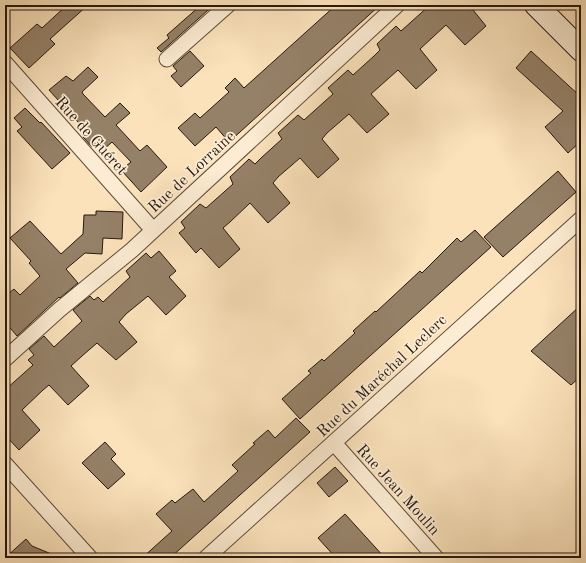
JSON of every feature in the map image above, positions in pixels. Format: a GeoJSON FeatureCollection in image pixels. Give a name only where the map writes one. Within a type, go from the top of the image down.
{"type":"FeatureCollection","features":[{"type":"Feature","properties":{"kind":"street"},"geometry":{"type":"LineString","coordinates":[[167,59],[228,5]]}},
{"type":"Feature","properties":{"kind":"street","name":"Rue de Lorraine"},"geometry":{"type":"LineString","coordinates":[[5,359],[59,310],[132,250],[397,5]]}},
{"type":"Feature","properties":{"kind":"street"},"geometry":{"type":"LineString","coordinates":[[536,5],[581,50]]}},
{"type":"Feature","properties":{"kind":"street","name":"Rue de Guéret"},"geometry":{"type":"LineString","coordinates":[[5,63],[153,230]]}},
{"type":"Feature","properties":{"kind":"street","name":"Rue du Maréchal Leclerc"},"geometry":{"type":"LineString","coordinates":[[206,558],[581,219]]}},
{"type":"Feature","properties":{"kind":"street","name":"Rue Jean Moulin"},"geometry":{"type":"LineString","coordinates":[[334,443],[436,558]]}},
{"type":"Feature","properties":{"kind":"street"},"geometry":{"type":"LineString","coordinates":[[5,464],[90,558]]}},
{"type":"Feature","properties":{"kind":"building"},"geometry":{"type":"Polygon","coordinates":[[[67,5],[88,5],[50,39],[55,44],[29,68],[10,48],[37,24],[42,28],[67,5]]]}},
{"type":"Feature","properties":{"kind":"building"},"geometry":{"type":"Polygon","coordinates":[[[201,5],[204,5],[208,10],[161,52],[157,48],[169,38],[167,35],[201,5]]]}},
{"type":"Feature","properties":{"kind":"building"},"geometry":{"type":"Polygon","coordinates":[[[336,5],[380,5],[229,142],[216,127],[195,146],[178,128],[195,113],[200,118],[229,92],[225,88],[235,78],[244,88],[336,5]]]}},
{"type":"Feature","properties":{"kind":"building"},"geometry":{"type":"Polygon","coordinates":[[[430,5],[469,5],[486,26],[465,45],[446,25],[420,49],[437,70],[416,89],[398,70],[371,94],[389,114],[367,133],[349,114],[327,133],[322,139],[339,159],[318,178],[300,158],[278,177],[273,183],[290,203],[268,223],[250,203],[223,228],[240,249],[219,268],[201,248],[196,253],[179,233],[185,228],[181,222],[200,204],[206,208],[233,184],[230,177],[249,159],[255,164],[282,139],[278,133],[298,115],[304,120],[333,94],[328,88],[348,70],[353,75],[374,56],[380,50],[377,44],[396,26],[401,31],[430,5]]]}},
{"type":"Feature","properties":{"kind":"building"},"geometry":{"type":"Polygon","coordinates":[[[190,51],[204,66],[181,87],[171,76],[177,71],[173,66],[190,51]]]}},
{"type":"Feature","properties":{"kind":"building"},"geometry":{"type":"Polygon","coordinates":[[[531,51],[581,97],[581,141],[568,153],[545,127],[563,111],[516,68],[531,51]]]}},
{"type":"Feature","properties":{"kind":"building"},"geometry":{"type":"Polygon","coordinates":[[[88,67],[98,77],[82,92],[83,94],[105,117],[120,103],[130,113],[116,125],[140,151],[147,145],[167,167],[141,192],[121,170],[131,162],[112,142],[103,150],[96,143],[92,147],[83,137],[88,133],[49,90],[66,76],[73,81],[88,67]]]}},
{"type":"Feature","properties":{"kind":"building"},"geometry":{"type":"Polygon","coordinates":[[[25,108],[40,123],[41,122],[70,153],[52,169],[17,131],[22,127],[14,118],[25,108]]]}},
{"type":"Feature","properties":{"kind":"building"},"geometry":{"type":"Polygon","coordinates":[[[558,171],[576,192],[503,257],[484,237],[558,171]]]}},
{"type":"Feature","properties":{"kind":"building"},"geometry":{"type":"Polygon","coordinates":[[[96,211],[123,212],[122,239],[103,238],[102,254],[85,253],[66,269],[78,283],[60,298],[59,297],[17,336],[5,322],[5,296],[14,289],[20,295],[40,276],[29,263],[31,261],[10,238],[30,221],[61,254],[83,234],[84,215],[96,215],[96,211]]]}},
{"type":"Feature","properties":{"kind":"building"},"geometry":{"type":"Polygon","coordinates":[[[475,230],[491,247],[300,419],[282,399],[311,373],[308,371],[322,359],[324,361],[355,333],[353,331],[420,271],[422,273],[457,238],[461,242],[475,230]]]}},
{"type":"Feature","properties":{"kind":"building"},"geometry":{"type":"Polygon","coordinates":[[[159,251],[176,271],[169,277],[186,296],[166,315],[148,296],[126,314],[119,322],[137,342],[116,360],[97,343],[71,366],[89,386],[68,405],[49,385],[43,390],[22,410],[40,430],[19,450],[5,435],[5,390],[33,365],[28,360],[34,355],[29,349],[44,336],[54,347],[82,321],[73,310],[90,296],[94,300],[98,297],[103,302],[130,277],[126,271],[146,253],[151,258],[159,251]]]}},
{"type":"Feature","properties":{"kind":"building"},"geometry":{"type":"Polygon","coordinates":[[[581,305],[581,376],[571,385],[531,351],[581,305]]]}},
{"type":"Feature","properties":{"kind":"building"},"geometry":{"type":"Polygon","coordinates":[[[296,418],[310,432],[170,558],[142,558],[172,531],[156,514],[172,500],[175,503],[193,489],[204,502],[238,471],[232,465],[255,444],[253,443],[268,430],[275,438],[296,418]]]}},
{"type":"Feature","properties":{"kind":"building"},"geometry":{"type":"Polygon","coordinates":[[[105,442],[116,454],[111,459],[125,474],[108,489],[82,463],[105,442]]]}},
{"type":"Feature","properties":{"kind":"building"},"geometry":{"type":"Polygon","coordinates":[[[335,467],[348,481],[329,497],[317,483],[335,467]]]}},
{"type":"Feature","properties":{"kind":"building"},"geometry":{"type":"Polygon","coordinates":[[[345,514],[385,558],[336,558],[318,538],[345,514]]]}},
{"type":"Feature","properties":{"kind":"building"},"geometry":{"type":"Polygon","coordinates":[[[26,539],[32,546],[61,558],[5,558],[26,539]]]}}]}
